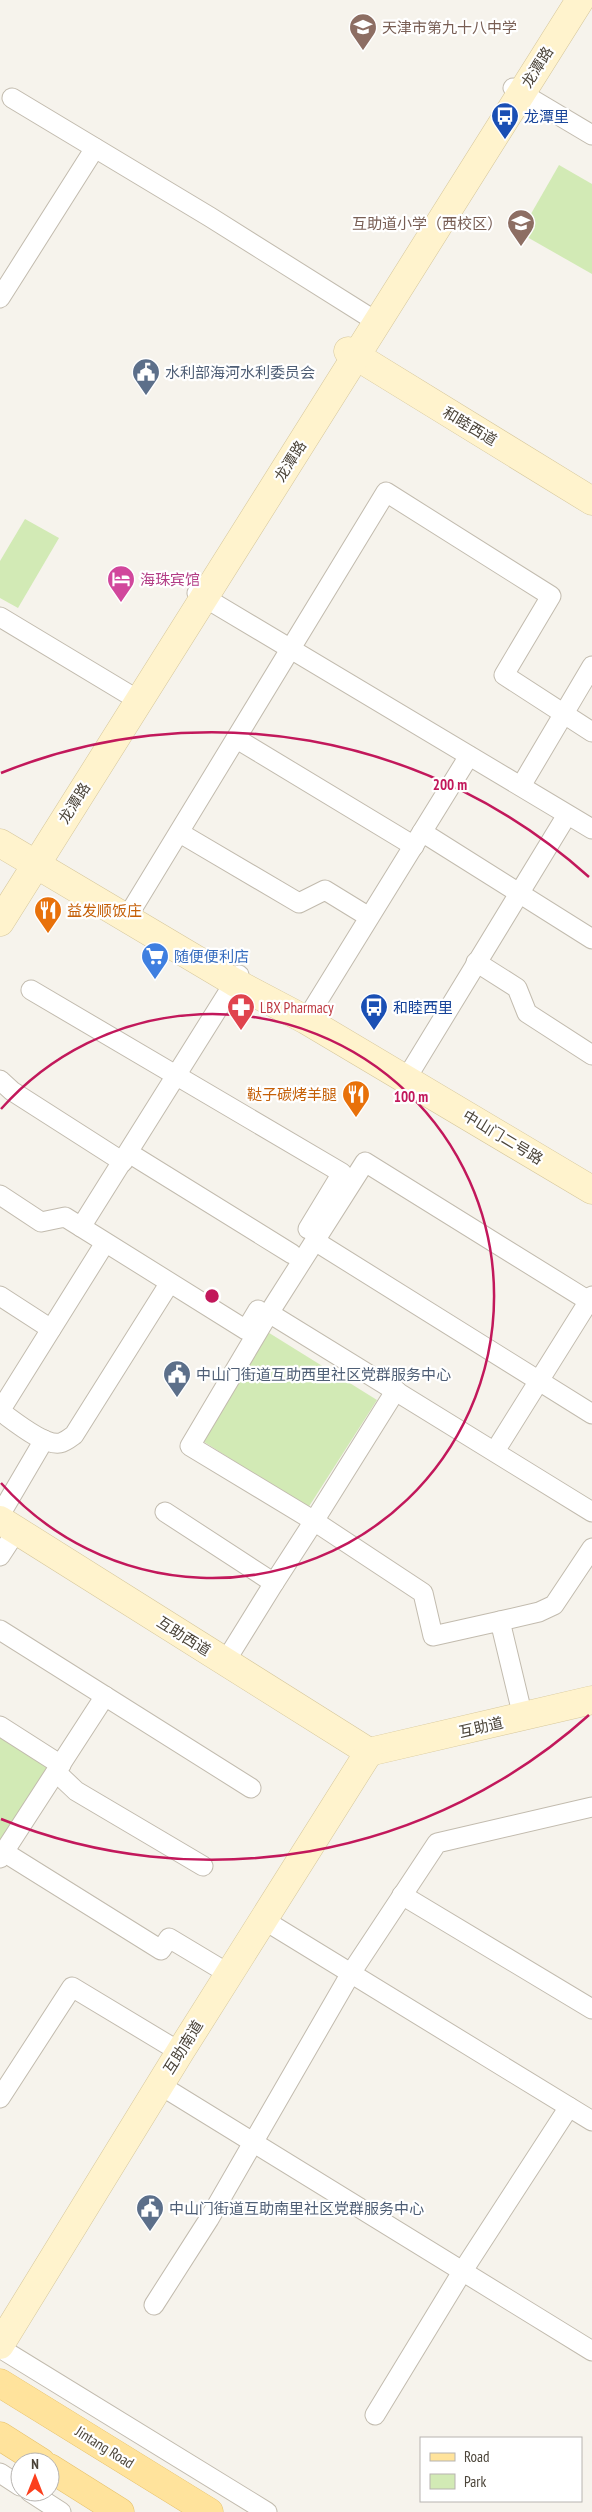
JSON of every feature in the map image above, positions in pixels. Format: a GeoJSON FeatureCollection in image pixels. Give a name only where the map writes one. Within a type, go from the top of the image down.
{"type":"FeatureCollection","features":[{"type":"Feature","properties":{"kind":"main road","name":"Jintang Road"},"geometry":{"type":"LineString","coordinates":[[0,2383],[209,2512]]}},
{"type":"Feature","properties":{"kind":"main road"},"geometry":{"type":"LineString","coordinates":[[0,2436],[25,2452]]}},
{"type":"Feature","properties":{"kind":"main road"},"geometry":{"type":"LineString","coordinates":[[60,2474],[120,2512]]}},
{"type":"Feature","properties":{"kind":"street","name":"龙潭路"},"geometry":{"type":"LineString","coordinates":[[518,90],[568,0]]}},
{"type":"Feature","properties":{"kind":"street","name":"龙潭路"},"geometry":{"type":"LineString","coordinates":[[0,907],[34,859],[518,90],[580,0]]}},
{"type":"Feature","properties":{"kind":"street"},"geometry":{"type":"LineString","coordinates":[[518,90],[592,135]]}},
{"type":"Feature","properties":{"kind":"street"},"geometry":{"type":"LineString","coordinates":[[12,98],[373,319]]}},
{"type":"Feature","properties":{"kind":"street"},"geometry":{"type":"LineString","coordinates":[[0,298],[95,148]]}},
{"type":"Feature","properties":{"kind":"street","name":"和睦西道"},"geometry":{"type":"LineString","coordinates":[[352,353],[592,501]]}},
{"type":"Feature","properties":{"kind":"street"},"geometry":{"type":"LineString","coordinates":[[129,916],[386,492],[551,596],[504,675],[592,732]]}},
{"type":"Feature","properties":{"kind":"street"},"geometry":{"type":"LineString","coordinates":[[200,595],[592,829]]}},
{"type":"Feature","properties":{"kind":"street"},"geometry":{"type":"LineString","coordinates":[[0,617],[135,698]]}},
{"type":"Feature","properties":{"kind":"street"},"geometry":{"type":"LineString","coordinates":[[521,786],[592,666]]}},
{"type":"Feature","properties":{"kind":"street"},"geometry":{"type":"LineString","coordinates":[[237,739],[518,892],[592,938]]}},
{"type":"Feature","properties":{"kind":"street"},"geometry":{"type":"LineString","coordinates":[[308,1016],[469,756]]}},
{"type":"Feature","properties":{"kind":"street"},"geometry":{"type":"LineString","coordinates":[[408,1076],[567,814]]}},
{"type":"Feature","properties":{"kind":"street","name":"中山门二号路"},"geometry":{"type":"LineString","coordinates":[[0,833],[34,859]]}},
{"type":"Feature","properties":{"kind":"street"},"geometry":{"type":"LineString","coordinates":[[180,833],[299,903],[325,890],[370,917]]}},
{"type":"Feature","properties":{"kind":"street","name":"中山门二号路"},"geometry":{"type":"LineString","coordinates":[[0,843],[34,859],[237,979],[308,1016],[592,1190]]}},
{"type":"Feature","properties":{"kind":"street","name":"龙潭路"},"geometry":{"type":"LineString","coordinates":[[0,922],[34,859]]}},
{"type":"Feature","properties":{"kind":"street"},"geometry":{"type":"LineString","coordinates":[[476,962],[517,988],[527,1013],[592,1055]]}},
{"type":"Feature","properties":{"kind":"street"},"geometry":{"type":"LineString","coordinates":[[81,1227],[237,979]]}},
{"type":"Feature","properties":{"kind":"street"},"geometry":{"type":"LineString","coordinates":[[0,1195],[41,1222],[64,1217],[169,1284],[246,1330],[342,1173],[31,990]]}},
{"type":"Feature","properties":{"kind":"street","name":"中山门二号路"},"geometry":{"type":"LineString","coordinates":[[408,1076],[592,1179]]}},
{"type":"Feature","properties":{"kind":"street"},"geometry":{"type":"LineString","coordinates":[[0,1080],[12,1091],[292,1254]]}},
{"type":"Feature","properties":{"kind":"street"},"geometry":{"type":"LineString","coordinates":[[495,1451],[591,1300],[365,1162],[269,1313],[190,1446],[314,1521],[423,1593],[433,1636],[539,1612],[554,1605],[592,1548]]}},
{"type":"Feature","properties":{"kind":"street"},"geometry":{"type":"LineString","coordinates":[[315,1241],[592,1414]]}},
{"type":"Feature","properties":{"kind":"street"},"geometry":{"type":"LineString","coordinates":[[105,1243],[0,1411],[44,1440],[61,1443],[74,1434],[169,1284]]}},
{"type":"Feature","properties":{"kind":"street"},"geometry":{"type":"LineString","coordinates":[[0,1296],[51,1329]]}},
{"type":"Feature","properties":{"kind":"street"},"geometry":{"type":"LineString","coordinates":[[269,1313],[592,1512]]}},
{"type":"Feature","properties":{"kind":"street"},"geometry":{"type":"LineString","coordinates":[[225,1662],[396,1390]]}},
{"type":"Feature","properties":{"kind":"street"},"geometry":{"type":"LineString","coordinates":[[0,1556],[6,1521],[44,1440]]}},
{"type":"Feature","properties":{"kind":"street"},"geometry":{"type":"LineString","coordinates":[[165,1512],[274,1583]]}},
{"type":"Feature","properties":{"kind":"street","name":"互助西道"},"geometry":{"type":"LineString","coordinates":[[6,1521],[369,1752]]}},
{"type":"Feature","properties":{"kind":"street"},"geometry":{"type":"LineString","coordinates":[[500,1621],[523,1717]]}},
{"type":"Feature","properties":{"kind":"street"},"geometry":{"type":"LineString","coordinates":[[0,1630],[251,1788]]}},
{"type":"Feature","properties":{"kind":"street"},"geometry":{"type":"LineString","coordinates":[[104,1696],[2,1855],[161,1950],[169,1938],[229,1974]]}},
{"type":"Feature","properties":{"kind":"street","name":"互助道"},"geometry":{"type":"LineString","coordinates":[[369,1752],[592,1700]]}},
{"type":"Feature","properties":{"kind":"street"},"geometry":{"type":"LineString","coordinates":[[0,1726],[58,1768],[76,1791],[204,1866]]}},
{"type":"Feature","properties":{"kind":"street","name":"互助南道"},"geometry":{"type":"LineString","coordinates":[[0,2346],[180,2052],[369,1752]]}},
{"type":"Feature","properties":{"kind":"street"},"geometry":{"type":"LineString","coordinates":[[154,2305],[209,2219],[351,1972],[437,1843],[592,1807]]}},
{"type":"Feature","properties":{"kind":"street"},"geometry":{"type":"LineString","coordinates":[[402,1895],[592,2009]]}},
{"type":"Feature","properties":{"kind":"street"},"geometry":{"type":"LineString","coordinates":[[264,1920],[569,2107],[590,2116]]}},
{"type":"Feature","properties":{"kind":"street"},"geometry":{"type":"LineString","coordinates":[[0,2098],[72,1987],[180,2052]]}},
{"type":"Feature","properties":{"kind":"street"},"geometry":{"type":"LineString","coordinates":[[160,2085],[592,2351]]}},
{"type":"Feature","properties":{"kind":"street"},"geometry":{"type":"LineString","coordinates":[[374,2415],[462,2272],[569,2107]]}},
{"type":"Feature","properties":{"kind":"street"},"geometry":{"type":"LineString","coordinates":[[0,2346],[267,2512]]}},
{"type":"Feature","properties":{"kind":"street"},"geometry":{"type":"LineString","coordinates":[[46,2502],[61,2512]]}},
{"type":"Feature","properties":{"kind":"green space"},"geometry":{"type":"Polygon","coordinates":[[[559,165],[592,184],[592,274],[520,233],[559,165]]]}},
{"type":"Feature","properties":{"kind":"green space"},"geometry":{"type":"Polygon","coordinates":[[[25,519],[59,538],[18,608],[0,598],[0,561],[25,519]]]}},
{"type":"Feature","properties":{"kind":"green space"},"geometry":{"type":"Polygon","coordinates":[[[266,1331],[377,1400],[308,1508],[198,1438],[266,1331]]]}},
{"type":"Feature","properties":{"kind":"green space"},"geometry":{"type":"Polygon","coordinates":[[[0,1733],[50,1764],[0,1844],[0,1733]]]}},
{"type":"Feature","properties":{"kind":"place","name":"天津市第九十八中学"},"geometry":{"type":"Point","coordinates":[363,51]}},
{"type":"Feature","properties":{"kind":"place","name":"龙潭里"},"geometry":{"type":"Point","coordinates":[505,140]}},
{"type":"Feature","properties":{"kind":"place","name":"互助道小学（西校区）"},"geometry":{"type":"Point","coordinates":[521,247]}},
{"type":"Feature","properties":{"kind":"place","name":"水利部海河水利委员会"},"geometry":{"type":"Point","coordinates":[146,396]}},
{"type":"Feature","properties":{"kind":"place","name":"海珠宾馆"},"geometry":{"type":"Point","coordinates":[121,603]}},
{"type":"Feature","properties":{"kind":"place","name":"益发顺饭庄"},"geometry":{"type":"Point","coordinates":[48,934]}},
{"type":"Feature","properties":{"kind":"place","name":"随便便利店"},"geometry":{"type":"Point","coordinates":[155,980]}},
{"type":"Feature","properties":{"kind":"place","name":"LBX Pharmacy"},"geometry":{"type":"Point","coordinates":[241,1031]}},
{"type":"Feature","properties":{"kind":"place","name":"和睦西里"},"geometry":{"type":"Point","coordinates":[374,1031]}},
{"type":"Feature","properties":{"kind":"place","name":"鞑子碳烤羊腿"},"geometry":{"type":"Point","coordinates":[356,1118]}},
{"type":"Feature","properties":{"kind":"place","name":"中山门街道互助西里社区党群服务中心"},"geometry":{"type":"Point","coordinates":[177,1398]}},
{"type":"Feature","properties":{"kind":"place","name":"中山门街道互助南里社区党群服务中心"},"geometry":{"type":"Point","coordinates":[150,2232]}}]}
